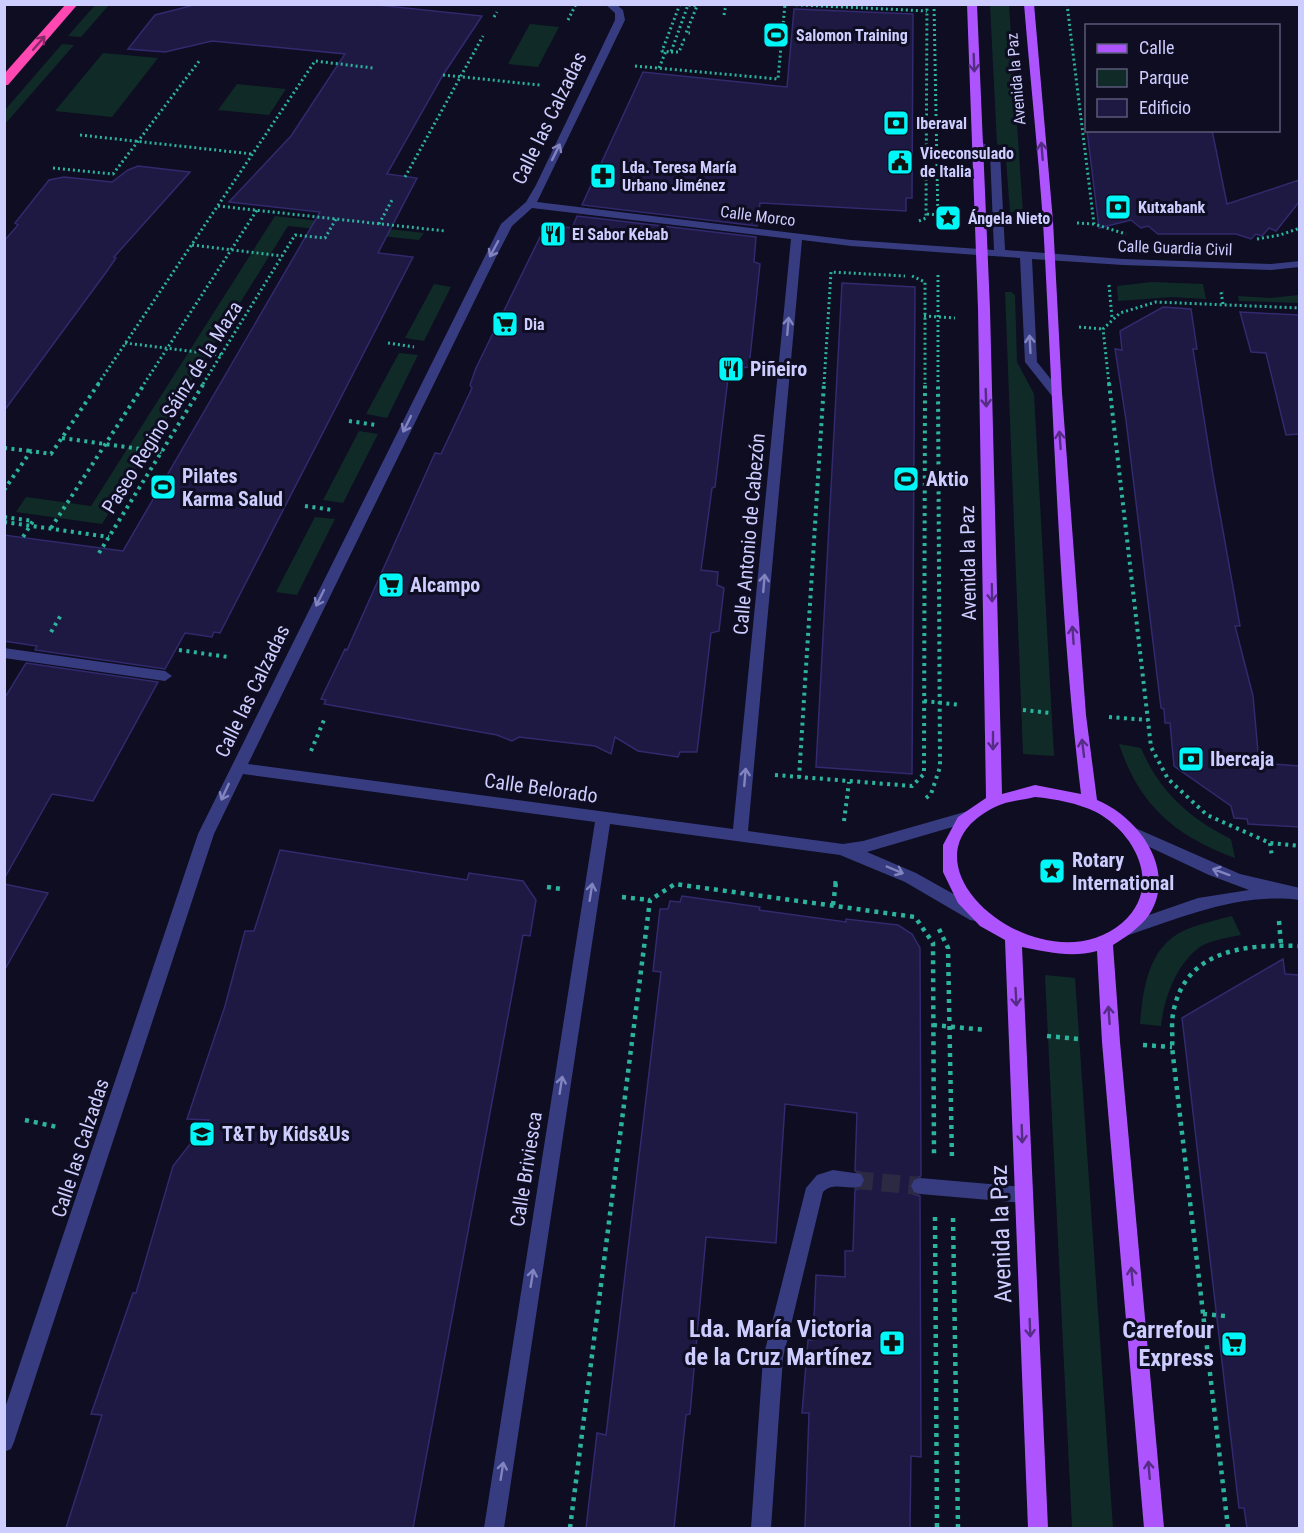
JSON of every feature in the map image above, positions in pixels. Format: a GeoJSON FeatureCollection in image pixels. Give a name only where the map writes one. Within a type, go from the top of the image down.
{"type":"FeatureCollection","features":[{"type":"Feature","properties":{"kind":"highway"},"geometry":{"type":"LineString","coordinates":[[4,82],[73,4]]}},
{"type":"Feature","properties":{"kind":"main road","name":"Avenida la Paz"},"geometry":{"type":"LineString","coordinates":[[972,4],[982,253],[994,799]]}},
{"type":"Feature","properties":{"kind":"main road","name":"Avenida la Paz"},"geometry":{"type":"LineString","coordinates":[[1029,4],[1049,257],[1056,393],[1079,715],[1090,803]]}},
{"type":"Feature","properties":{"kind":"main road"},"geometry":{"type":"LineString","coordinates":[[1035,791],[1065,795],[1090,803],[1107,811],[1133,833],[1147,854],[1152,886],[1149,901],[1141,916],[1129,928],[1105,942],[1071,949],[1042,946],[1013,938],[979,917],[965,902],[955,885],[950,868],[950,851],[956,833],[968,816],[994,799],[1035,791]]}},
{"type":"Feature","properties":{"kind":"main road","name":"Avenida la Paz"},"geometry":{"type":"LineString","coordinates":[[1013,938],[1038,1528]]}},
{"type":"Feature","properties":{"kind":"main road"},"geometry":{"type":"LineString","coordinates":[[1105,942],[1111,1042],[1154,1528]]}},
{"type":"Feature","properties":{"kind":"street","name":"Calle las Calzadas"},"geometry":{"type":"LineString","coordinates":[[4,1442],[206,834],[507,224],[530,204],[620,20],[620,12],[609,4]]}},
{"type":"Feature","properties":{"kind":"street"},"geometry":{"type":"LineString","coordinates":[[977,143],[994,152],[1000,254]]}},
{"type":"Feature","properties":{"kind":"street","name":"Calle Morco"},"geometry":{"type":"LineString","coordinates":[[530,204],[796,237],[982,253]]}},
{"type":"Feature","properties":{"kind":"street","name":"Calle Antonio de Cabezón"},"geometry":{"type":"LineString","coordinates":[[740,835],[796,237]]}},
{"type":"Feature","properties":{"kind":"street"},"geometry":{"type":"LineString","coordinates":[[982,253],[1049,257]]}},
{"type":"Feature","properties":{"kind":"street"},"geometry":{"type":"LineString","coordinates":[[1026,256],[1031,362],[1056,393]]}},
{"type":"Feature","properties":{"kind":"street","name":"Calle Guardia Civil"},"geometry":{"type":"LineString","coordinates":[[1049,257],[1248,267],[1299,264]]}},
{"type":"Feature","properties":{"kind":"street"},"geometry":{"type":"LineString","coordinates":[[4,653],[165,676]]}},
{"type":"Feature","properties":{"kind":"street","name":"Calle Belorado"},"geometry":{"type":"LineString","coordinates":[[237,768],[840,849],[862,855],[919,880],[979,917]]}},
{"type":"Feature","properties":{"kind":"street","name":"Calle Belorado"},"geometry":{"type":"LineString","coordinates":[[840,849],[863,847],[968,816]]}},
{"type":"Feature","properties":{"kind":"street","name":"Calle Briviesca"},"geometry":{"type":"LineString","coordinates":[[494,1528],[603,817]]}},
{"type":"Feature","properties":{"kind":"street"},"geometry":{"type":"LineString","coordinates":[[1133,833],[1215,871],[1276,892]]}},
{"type":"Feature","properties":{"kind":"street"},"geometry":{"type":"LineString","coordinates":[[1129,928],[1198,904],[1276,892],[1299,894]]}},
{"type":"Feature","properties":{"kind":"street"},"geometry":{"type":"LineString","coordinates":[[761,1528],[773,1358],[815,1188],[824,1179],[855,1180]]}},
{"type":"Feature","properties":{"kind":"street"},"geometry":{"type":"LineString","coordinates":[[920,1186],[1024,1195]]}},
{"type":"Feature","properties":{"kind":"path"},"geometry":{"type":"LineString","coordinates":[[568,20],[576,4]]}},
{"type":"Feature","properties":{"kind":"path"},"geometry":{"type":"LineString","coordinates":[[680,4],[662,51],[679,52],[684,40],[688,40]]}},
{"type":"Feature","properties":{"kind":"path"},"geometry":{"type":"LineString","coordinates":[[724,15],[726,4]]}},
{"type":"Feature","properties":{"kind":"path"},"geometry":{"type":"LineString","coordinates":[[915,222],[926,218],[927,4]]}},
{"type":"Feature","properties":{"kind":"path"},"geometry":{"type":"LineString","coordinates":[[924,800],[931,794],[940,767],[941,703],[938,215],[934,4]]}},
{"type":"Feature","properties":{"kind":"path"},"geometry":{"type":"LineString","coordinates":[[1066,4],[1094,224],[1128,235]]}},
{"type":"Feature","properties":{"kind":"path"},"geometry":{"type":"LineString","coordinates":[[671,52],[688,5],[697,6],[686,33],[690,33]]}},
{"type":"Feature","properties":{"kind":"path"},"geometry":{"type":"LineString","coordinates":[[635,66],[778,79],[783,5],[878,7],[927,11]]}},
{"type":"Feature","properties":{"kind":"path"},"geometry":{"type":"LineString","coordinates":[[494,17],[496,12]]}},
{"type":"Feature","properties":{"kind":"path"},"geometry":{"type":"LineString","coordinates":[[405,177],[483,36]]}},
{"type":"Feature","properties":{"kind":"path"},"geometry":{"type":"LineString","coordinates":[[659,68],[666,51]]}},
{"type":"Feature","properties":{"kind":"path"},"geometry":{"type":"LineString","coordinates":[[53,168],[113,174],[200,60]]}},
{"type":"Feature","properties":{"kind":"path"},"geometry":{"type":"LineString","coordinates":[[4,448],[51,454],[315,62],[374,68]]}},
{"type":"Feature","properties":{"kind":"path"},"geometry":{"type":"LineString","coordinates":[[443,75],[540,85]]}},
{"type":"Feature","properties":{"kind":"path"},"geometry":{"type":"LineString","coordinates":[[80,135],[253,154]]}},
{"type":"Feature","properties":{"kind":"path"},"geometry":{"type":"LineString","coordinates":[[379,224],[392,200]]}},
{"type":"Feature","properties":{"kind":"path"},"geometry":{"type":"LineString","coordinates":[[218,206],[446,231]]}},
{"type":"Feature","properties":{"kind":"path"},"geometry":{"type":"LineString","coordinates":[[51,528],[256,210]]}},
{"type":"Feature","properties":{"kind":"path"},"geometry":{"type":"LineString","coordinates":[[926,214],[938,215]]}},
{"type":"Feature","properties":{"kind":"path","name":"Paseo Regino Sáinz de la Maza"},"geometry":{"type":"LineString","coordinates":[[5,522],[109,537],[295,235],[325,238],[336,219]]}},
{"type":"Feature","properties":{"kind":"path"},"geometry":{"type":"LineString","coordinates":[[1251,240],[1280,235],[1299,228]]}},
{"type":"Feature","properties":{"kind":"path"},"geometry":{"type":"LineString","coordinates":[[192,245],[282,256]]}},
{"type":"Feature","properties":{"kind":"path"},"geometry":{"type":"LineString","coordinates":[[831,272],[916,276],[925,282],[924,316],[924,774],[912,786],[799,778],[831,272]]}},
{"type":"Feature","properties":{"kind":"path"},"geometry":{"type":"LineString","coordinates":[[1299,308],[1156,302],[1120,313],[1103,328],[1151,747],[1168,779],[1207,815],[1270,843],[1299,846]]}},
{"type":"Feature","properties":{"kind":"path"},"geometry":{"type":"LineString","coordinates":[[924,316],[939,317]]}},
{"type":"Feature","properties":{"kind":"path"},"geometry":{"type":"LineString","coordinates":[[125,343],[221,355]]}},
{"type":"Feature","properties":{"kind":"path"},"geometry":{"type":"LineString","coordinates":[[388,344],[424,348]]}},
{"type":"Feature","properties":{"kind":"path"},"geometry":{"type":"LineString","coordinates":[[349,421],[386,426]]}},
{"type":"Feature","properties":{"kind":"path"},"geometry":{"type":"LineString","coordinates":[[61,438],[162,452]]}},
{"type":"Feature","properties":{"kind":"path"},"geometry":{"type":"LineString","coordinates":[[4,490],[31,451]]}},
{"type":"Feature","properties":{"kind":"path"},"geometry":{"type":"LineString","coordinates":[[305,506],[343,511]]}},
{"type":"Feature","properties":{"kind":"path"},"geometry":{"type":"LineString","coordinates":[[4,517],[33,521],[22,537]]}},
{"type":"Feature","properties":{"kind":"path"},"geometry":{"type":"LineString","coordinates":[[99,553],[109,537]]}},
{"type":"Feature","properties":{"kind":"path"},"geometry":{"type":"LineString","coordinates":[[50,632],[61,615]]}},
{"type":"Feature","properties":{"kind":"path"},"geometry":{"type":"LineString","coordinates":[[924,702],[1148,720]]}},
{"type":"Feature","properties":{"kind":"path"},"geometry":{"type":"LineString","coordinates":[[308,757],[324,720]]}},
{"type":"Feature","properties":{"kind":"path"},"geometry":{"type":"LineString","coordinates":[[843,826],[849,782]]}},
{"type":"Feature","properties":{"kind":"path"},"geometry":{"type":"LineString","coordinates":[[570,1528],[650,900],[675,884],[833,905],[837,877]]}},
{"type":"Feature","properties":{"kind":"path"},"geometry":{"type":"LineString","coordinates":[[1228,1528],[1172,1047],[1174,1012],[1180,992],[1204,962],[1213,956],[1247,946],[1299,946]]}},
{"type":"Feature","properties":{"kind":"path"},"geometry":{"type":"LineString","coordinates":[[933,1025],[1172,1047]]}},
{"type":"Feature","properties":{"kind":"path"},"geometry":{"type":"LineString","coordinates":[[25,1120],[57,1126]]}},
{"type":"Feature","properties":{"kind":"path"},"geometry":{"type":"LineString","coordinates":[[1203,1314],[1225,1316]]}},
{"type":"Feature","properties":{"kind":"green space"},"geometry":{"type":"Polygon","coordinates":[[[96,4],[109,5],[81,37],[68,36],[96,4]]]}},
{"type":"Feature","properties":{"kind":"green space"},"geometry":{"type":"Polygon","coordinates":[[[990,5],[1009,5],[1023,213],[1010,212],[1005,147],[997,144],[990,5]]]}},
{"type":"Feature","properties":{"kind":"green space"},"geometry":{"type":"Polygon","coordinates":[[[530,24],[559,27],[538,67],[508,64],[530,24]]]}},
{"type":"Feature","properties":{"kind":"green space"},"geometry":{"type":"Polygon","coordinates":[[[62,44],[74,45],[5,124],[5,110],[62,44]]]}},
{"type":"Feature","properties":{"kind":"green space"},"geometry":{"type":"Polygon","coordinates":[[[103,53],[158,58],[112,117],[55,111],[103,53]]]}},
{"type":"Feature","properties":{"kind":"green space"},"geometry":{"type":"Polygon","coordinates":[[[237,84],[286,89],[269,115],[218,110],[237,84]]]}},
{"type":"Feature","properties":{"kind":"green space"},"geometry":{"type":"Polygon","coordinates":[[[275,216],[424,233],[419,240],[288,226],[102,524],[16,512],[26,497],[91,506],[275,216]]]}},
{"type":"Feature","properties":{"kind":"green space"},"geometry":{"type":"Polygon","coordinates":[[[1152,282],[1203,284],[1206,299],[1172,297],[1118,301],[1117,286],[1152,282]]]}},
{"type":"Feature","properties":{"kind":"green space"},"geometry":{"type":"Polygon","coordinates":[[[434,284],[451,287],[424,341],[405,338],[434,284]]]}},
{"type":"Feature","properties":{"kind":"green space"},"geometry":{"type":"Polygon","coordinates":[[[1005,292],[1015,295],[1017,362],[1034,394],[1054,756],[1023,754],[1005,292]]]}},
{"type":"Feature","properties":{"kind":"green space"},"geometry":{"type":"Polygon","coordinates":[[[1299,295],[1299,303],[1239,301],[1238,296],[1270,298],[1299,295]]]}},
{"type":"Feature","properties":{"kind":"green space"},"geometry":{"type":"Polygon","coordinates":[[[399,353],[418,355],[387,418],[366,414],[399,353]]]}},
{"type":"Feature","properties":{"kind":"green space"},"geometry":{"type":"Polygon","coordinates":[[[359,431],[378,434],[343,503],[323,500],[359,431]]]}},
{"type":"Feature","properties":{"kind":"green space"},"geometry":{"type":"Polygon","coordinates":[[[315,517],[335,519],[297,595],[276,592],[315,517]]]}},
{"type":"Feature","properties":{"kind":"green space"},"geometry":{"type":"Polygon","coordinates":[[[1119,744],[1141,748],[1157,778],[1177,802],[1202,822],[1231,839],[1235,858],[1194,839],[1162,816],[1137,784],[1119,744]]]}},
{"type":"Feature","properties":{"kind":"green space"},"geometry":{"type":"Polygon","coordinates":[[[1232,916],[1241,935],[1223,938],[1196,950],[1176,975],[1165,1005],[1161,1026],[1140,1024],[1146,984],[1155,959],[1162,948],[1171,938],[1183,931],[1232,916]]]}},
{"type":"Feature","properties":{"kind":"green space"},"geometry":{"type":"Polygon","coordinates":[[[1045,975],[1075,978],[1113,1528],[1072,1528],[1045,975]]]}},
{"type":"Feature","properties":{"kind":"building"},"geometry":{"type":"Polygon","coordinates":[[[198,4],[368,4],[482,16],[443,75],[387,174],[417,178],[378,253],[413,257],[220,633],[214,632],[212,637],[185,633],[165,669],[35,650],[37,646],[4,641],[4,535],[123,551],[320,212],[229,202],[291,136],[345,54],[212,41],[165,52],[128,49],[155,15],[198,4]]]}},
{"type":"Feature","properties":{"kind":"building"},"geometry":{"type":"Polygon","coordinates":[[[794,9],[913,14],[912,198],[906,198],[906,211],[760,203],[757,226],[582,205],[643,72],[787,87],[794,9]]]}},
{"type":"Feature","properties":{"kind":"building"},"geometry":{"type":"Polygon","coordinates":[[[1087,132],[1212,132],[1227,204],[1299,180],[1299,202],[1276,231],[1269,228],[1262,236],[1256,234],[1251,239],[1236,234],[1158,234],[1148,226],[1141,228],[1131,220],[1099,228],[1087,132]]]}},
{"type":"Feature","properties":{"kind":"building"},"geometry":{"type":"Polygon","coordinates":[[[138,166],[190,172],[114,257],[116,258],[107,271],[4,411],[4,241],[18,225],[15,223],[49,180],[64,177],[112,182],[128,170],[138,166]]]}},
{"type":"Feature","properties":{"kind":"building"},"geometry":{"type":"Polygon","coordinates":[[[577,216],[756,237],[754,262],[760,264],[749,367],[741,368],[739,379],[728,378],[715,487],[712,488],[701,570],[718,572],[717,585],[724,588],[719,631],[711,633],[697,752],[680,752],[678,757],[638,751],[615,737],[611,754],[595,746],[519,737],[512,741],[497,735],[324,704],[326,700],[321,699],[345,649],[347,650],[435,453],[441,454],[472,388],[470,385],[476,368],[541,235],[544,235],[549,225],[572,228],[577,216]]]}},
{"type":"Feature","properties":{"kind":"building"},"geometry":{"type":"Polygon","coordinates":[[[842,283],[915,287],[912,774],[816,767],[842,283]]]}},
{"type":"Feature","properties":{"kind":"building"},"geometry":{"type":"Polygon","coordinates":[[[1163,307],[1191,309],[1197,349],[1193,349],[1240,626],[1235,626],[1253,696],[1259,763],[1299,766],[1299,827],[1248,824],[1247,819],[1234,818],[1231,806],[1174,766],[1170,723],[1165,723],[1164,709],[1161,708],[1126,420],[1115,349],[1122,350],[1120,331],[1163,307]]]}},
{"type":"Feature","properties":{"kind":"building"},"geometry":{"type":"Polygon","coordinates":[[[1240,312],[1299,315],[1299,434],[1286,435],[1266,353],[1251,352],[1240,312]]]}},
{"type":"Feature","properties":{"kind":"building"},"geometry":{"type":"Polygon","coordinates":[[[26,663],[158,682],[93,801],[52,794],[4,879],[4,699],[26,663]]]}},
{"type":"Feature","properties":{"kind":"building"},"geometry":{"type":"Polygon","coordinates":[[[280,850],[467,880],[469,873],[523,881],[536,900],[530,936],[523,935],[413,1528],[66,1528],[102,1415],[91,1414],[133,1293],[136,1293],[173,1166],[209,1120],[187,1119],[225,1006],[245,931],[254,931],[280,850]]]}},
{"type":"Feature","properties":{"kind":"building"},"geometry":{"type":"Polygon","coordinates":[[[4,884],[48,893],[4,971],[4,884]]]}},
{"type":"Feature","properties":{"kind":"building"},"geometry":{"type":"Polygon","coordinates":[[[682,896],[846,922],[846,919],[898,925],[912,934],[920,948],[921,1176],[912,1179],[909,1187],[913,1194],[920,1196],[921,1457],[911,1456],[910,1528],[805,1528],[809,1413],[802,1413],[808,1340],[813,1340],[816,1275],[845,1277],[845,1251],[853,1251],[855,1190],[863,1187],[866,1179],[863,1173],[855,1171],[857,1113],[785,1104],[776,1243],[706,1237],[690,1414],[686,1415],[674,1528],[586,1528],[597,1433],[606,1435],[661,972],[653,971],[660,909],[668,909],[670,901],[680,902],[682,896]]]}},
{"type":"Feature","properties":{"kind":"building"},"geometry":{"type":"Polygon","coordinates":[[[1283,959],[1285,974],[1299,975],[1299,1528],[1247,1528],[1244,1508],[1239,1508],[1182,1018],[1283,959]]]}},
{"type":"Feature","properties":{"kind":"tunnel"},"geometry":{"type":"LineString","coordinates":[[855,1180],[920,1186]]}},
{"type":"Feature","properties":{"kind":"place","name":"Salomon Training"},"geometry":{"type":"Point","coordinates":[776,35]}},
{"type":"Feature","properties":{"kind":"place","name":"Iberaval"},"geometry":{"type":"Point","coordinates":[896,123]}},
{"type":"Feature","properties":{"kind":"place","name":"Viceconsulado de Italia"},"geometry":{"type":"Point","coordinates":[900,162]}},
{"type":"Feature","properties":{"kind":"place","name":"Lda. Teresa María Urbano Jiménez"},"geometry":{"type":"Point","coordinates":[603,176]}},
{"type":"Feature","properties":{"kind":"place","name":"Kutxabank"},"geometry":{"type":"Point","coordinates":[1118,207]}},
{"type":"Feature","properties":{"kind":"place","name":"Ángela Nieto"},"geometry":{"type":"Point","coordinates":[948,218]}},
{"type":"Feature","properties":{"kind":"place","name":"El Sabor Kebab"},"geometry":{"type":"Point","coordinates":[553,234]}},
{"type":"Feature","properties":{"kind":"place","name":"Dia"},"geometry":{"type":"Point","coordinates":[505,324]}},
{"type":"Feature","properties":{"kind":"place","name":"Piñeiro"},"geometry":{"type":"Point","coordinates":[731,369]}},
{"type":"Feature","properties":{"kind":"place","name":"Aktio"},"geometry":{"type":"Point","coordinates":[906,479]}},
{"type":"Feature","properties":{"kind":"place","name":"Pilates Karma Salud"},"geometry":{"type":"Point","coordinates":[163,487]}},
{"type":"Feature","properties":{"kind":"place","name":"Alcampo"},"geometry":{"type":"Point","coordinates":[391,585]}},
{"type":"Feature","properties":{"kind":"place","name":"Ibercaja"},"geometry":{"type":"Point","coordinates":[1191,759]}},
{"type":"Feature","properties":{"kind":"place","name":"Rotary International"},"geometry":{"type":"Point","coordinates":[1052,871]}},
{"type":"Feature","properties":{"kind":"place","name":"T&T by Kids&Us"},"geometry":{"type":"Point","coordinates":[202,1134]}},
{"type":"Feature","properties":{"kind":"place","name":"Lda. María Victoria de la Cruz Martínez"},"geometry":{"type":"Point","coordinates":[892,1343]}},
{"type":"Feature","properties":{"kind":"place","name":"Carrefour Express"},"geometry":{"type":"Point","coordinates":[1234,1344]}}]}
